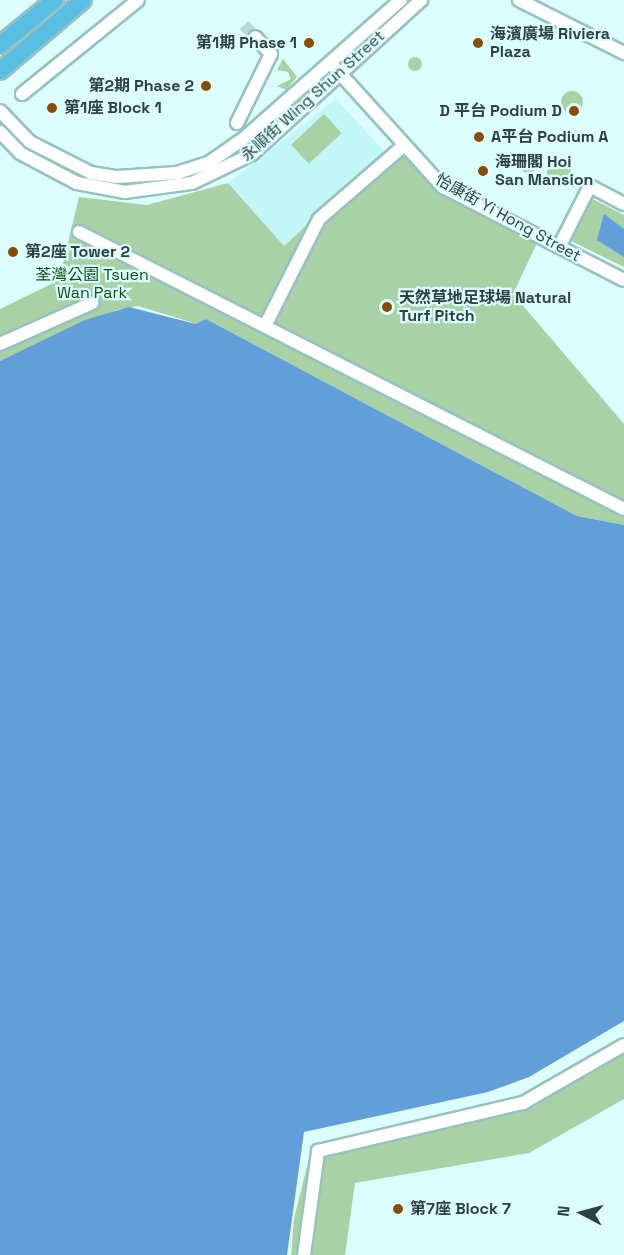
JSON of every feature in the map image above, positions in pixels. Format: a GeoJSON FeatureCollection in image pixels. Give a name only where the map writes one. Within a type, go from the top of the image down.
{"type":"FeatureCollection","features":[{"type":"Feature","properties":{"kind":"highway"},"geometry":{"type":"LineString","coordinates":[[0,45],[55,0]]}},
{"type":"Feature","properties":{"kind":"highway"},"geometry":{"type":"LineString","coordinates":[[0,71],[83,0]]}},
{"type":"Feature","properties":{"kind":"street"},"geometry":{"type":"LineString","coordinates":[[22,94],[138,0]]}},
{"type":"Feature","properties":{"kind":"street","name":"永順街 Wing Shun Street"},"geometry":{"type":"LineString","coordinates":[[0,132],[20,153],[76,183],[125,192],[157,190],[233,166],[401,0]]}},
{"type":"Feature","properties":{"kind":"street","name":"永順街 Wing Shun Street"},"geometry":{"type":"LineString","coordinates":[[0,111],[30,142],[67,163],[91,173],[150,177],[210,162],[421,0]]}},
{"type":"Feature","properties":{"kind":"street"},"geometry":{"type":"LineString","coordinates":[[519,0],[624,53]]}},
{"type":"Feature","properties":{"kind":"street"},"geometry":{"type":"LineString","coordinates":[[237,123],[271,54],[255,37]]}},
{"type":"Feature","properties":{"kind":"street","name":"怡康街 Yi Hong Street"},"geometry":{"type":"LineString","coordinates":[[335,67],[402,147],[443,187],[624,280]]}},
{"type":"Feature","properties":{"kind":"street"},"geometry":{"type":"LineString","coordinates":[[265,326],[319,219],[402,147]]}},
{"type":"Feature","properties":{"kind":"street"},"geometry":{"type":"LineString","coordinates":[[560,247],[590,186],[624,204]]}},
{"type":"Feature","properties":{"kind":"street"},"geometry":{"type":"LineString","coordinates":[[79,232],[624,509]]}},
{"type":"Feature","properties":{"kind":"street"},"geometry":{"type":"LineString","coordinates":[[0,344],[92,303]]}},
{"type":"Feature","properties":{"kind":"street"},"geometry":{"type":"LineString","coordinates":[[304,1255],[318,1151],[523,1103],[624,1045]]}},
{"type":"Feature","properties":{"kind":"shaded area"},"geometry":{"type":"Polygon","coordinates":[[[336,99],[385,152],[284,246],[228,183],[336,99]]]}},
{"type":"Feature","properties":{"kind":"green space"},"geometry":{"type":"Polygon","coordinates":[[[412,57],[418,57],[422,64],[418,71],[412,71],[408,67],[408,61],[412,57]]]}},
{"type":"Feature","properties":{"kind":"green space"},"geometry":{"type":"Polygon","coordinates":[[[283,59],[297,77],[286,90],[277,86],[291,79],[288,72],[277,70],[283,59]]]}},
{"type":"Feature","properties":{"kind":"green space"},"geometry":{"type":"Polygon","coordinates":[[[572,91],[582,98],[583,102],[576,112],[572,113],[562,106],[561,102],[568,92],[572,91]]]}},
{"type":"Feature","properties":{"kind":"green space"},"geometry":{"type":"Polygon","coordinates":[[[324,114],[342,133],[309,164],[291,145],[324,114]]]}},
{"type":"Feature","properties":{"kind":"green space","name":"荃灣公園 Tsuen Wan Park"},"geometry":{"type":"Polygon","coordinates":[[[393,145],[437,190],[537,243],[513,294],[624,424],[624,525],[577,516],[206,319],[197,324],[138,306],[117,310],[0,361],[0,309],[59,280],[79,197],[147,205],[228,183],[284,246],[393,145]]]}},
{"type":"Feature","properties":{"kind":"green space"},"geometry":{"type":"Polygon","coordinates":[[[524,155],[532,155],[537,160],[535,171],[524,173],[519,168],[519,160],[524,155]]]}},
{"type":"Feature","properties":{"kind":"green space"},"geometry":{"type":"Polygon","coordinates":[[[559,161],[568,164],[571,173],[568,182],[559,185],[550,182],[547,173],[550,164],[559,161]]]}},
{"type":"Feature","properties":{"kind":"green space"},"geometry":{"type":"Polygon","coordinates":[[[589,197],[624,215],[624,267],[567,239],[589,197]]]}},
{"type":"Feature","properties":{"kind":"green space"},"geometry":{"type":"Polygon","coordinates":[[[624,1038],[624,1099],[529,1153],[355,1183],[345,1255],[291,1255],[294,1219],[312,1146],[516,1101],[624,1038]]]}},
{"type":"Feature","properties":{"kind":"water"},"geometry":{"type":"Polygon","coordinates":[[[604,214],[624,229],[624,257],[597,240],[604,214]]]}},
{"type":"Feature","properties":{"kind":"water"},"geometry":{"type":"Polygon","coordinates":[[[129,307],[196,324],[206,319],[577,516],[624,525],[624,1021],[529,1077],[488,1092],[304,1132],[287,1255],[0,1255],[0,361],[85,320],[129,307]]]}},
{"type":"Feature","properties":{"kind":"tunnel"},"geometry":{"type":"LineString","coordinates":[[244,25],[255,37]]}},
{"type":"Feature","properties":{"kind":"place","name":"第1期 Phase 1"},"geometry":{"type":"Point","coordinates":[309,43]}},
{"type":"Feature","properties":{"kind":"place","name":"海濱廣場 Riviera Plaza"},"geometry":{"type":"Point","coordinates":[478,43]}},
{"type":"Feature","properties":{"kind":"place","name":"第2期 Phase 2"},"geometry":{"type":"Point","coordinates":[206,86]}},
{"type":"Feature","properties":{"kind":"place","name":"第1座 Block 1"},"geometry":{"type":"Point","coordinates":[52,108]}},
{"type":"Feature","properties":{"kind":"place","name":"D 平台 Podium D"},"geometry":{"type":"Point","coordinates":[574,111]}},
{"type":"Feature","properties":{"kind":"place","name":"A平台 Podium A"},"geometry":{"type":"Point","coordinates":[479,137]}},
{"type":"Feature","properties":{"kind":"place","name":"海珊閣 Hoi San Mansion"},"geometry":{"type":"Point","coordinates":[483,171]}},
{"type":"Feature","properties":{"kind":"place","name":"第2座 Tower 2"},"geometry":{"type":"Point","coordinates":[13,252]}},
{"type":"Feature","properties":{"kind":"place","name":"天然草地足球場 Natural Turf Pitch"},"geometry":{"type":"Point","coordinates":[387,307]}},
{"type":"Feature","properties":{"kind":"place","name":"第7座 Block 7"},"geometry":{"type":"Point","coordinates":[398,1209]}}]}
